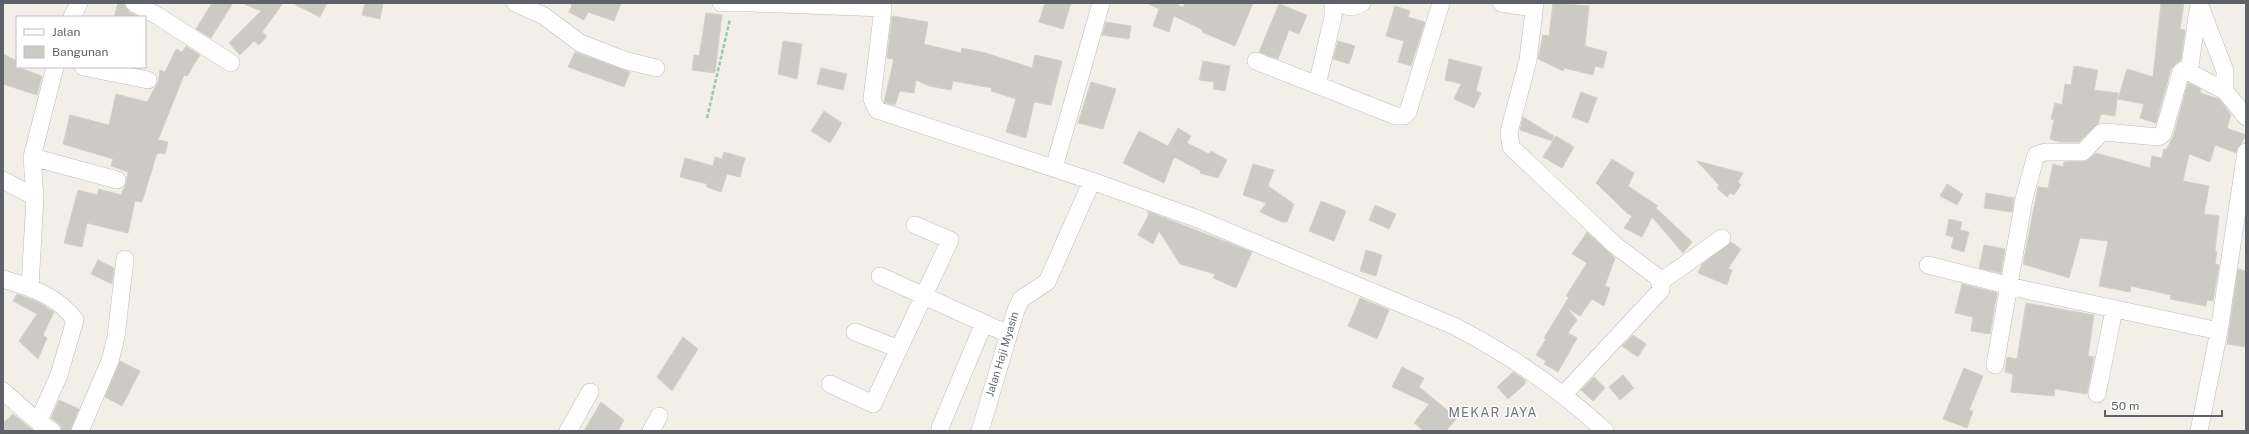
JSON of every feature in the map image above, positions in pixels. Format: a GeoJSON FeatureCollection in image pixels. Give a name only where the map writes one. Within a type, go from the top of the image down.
{"type":"FeatureCollection","features":[{"type":"Feature","properties":{"kind":"street"},"geometry":{"type":"LineString","coordinates":[[72,16],[79,3]]}},
{"type":"Feature","properties":{"kind":"street"},"geometry":{"type":"LineString","coordinates":[[134,3],[158,16],[231,63]]}},
{"type":"Feature","properties":{"kind":"street"},"geometry":{"type":"LineString","coordinates":[[515,3],[549,9],[580,43],[624,60],[656,68]]}},
{"type":"Feature","properties":{"kind":"street"},"geometry":{"type":"LineString","coordinates":[[721,3],[745,3]]}},
{"type":"Feature","properties":{"kind":"street"},"geometry":{"type":"LineString","coordinates":[[753,3],[884,6],[872,99],[877,110],[1054,168],[1198,219],[1454,326],[1493,346],[1564,394],[1605,431]]}},
{"type":"Feature","properties":{"kind":"street"},"geometry":{"type":"LineString","coordinates":[[1054,168],[1101,3]]}},
{"type":"Feature","properties":{"kind":"street"},"geometry":{"type":"LineString","coordinates":[[1317,85],[1333,17],[1339,3],[1352,7],[1362,3]]}},
{"type":"Feature","properties":{"kind":"street"},"geometry":{"type":"LineString","coordinates":[[1256,61],[1396,116],[1404,116],[1408,112],[1440,3]]}},
{"type":"Feature","properties":{"kind":"street"},"geometry":{"type":"LineString","coordinates":[[1501,3],[1534,5],[1528,60],[1509,132],[1512,147],[1615,245],[1656,276],[1660,282],[1661,290],[1564,394]]}},
{"type":"Feature","properties":{"kind":"street"},"geometry":{"type":"LineString","coordinates":[[2189,72],[2199,3]]}},
{"type":"Feature","properties":{"kind":"street"},"geometry":{"type":"LineString","coordinates":[[2199,3],[2225,71],[2225,90]]}},
{"type":"Feature","properties":{"kind":"street"},"geometry":{"type":"LineString","coordinates":[[30,287],[35,197],[32,157],[55,68]]}},
{"type":"Feature","properties":{"kind":"street"},"geometry":{"type":"LineString","coordinates":[[88,68],[148,80]]}},
{"type":"Feature","properties":{"kind":"street"},"geometry":{"type":"LineString","coordinates":[[1995,365],[2024,199],[2036,155],[2044,152],[2083,152],[2099,135],[2105,132],[2158,137],[2163,134],[2181,72],[2183,70],[2225,90],[2246,117]]}},
{"type":"Feature","properties":{"kind":"street"},"geometry":{"type":"LineString","coordinates":[[2198,431],[2218,331],[2246,152]]}},
{"type":"Feature","properties":{"kind":"street"},"geometry":{"type":"LineString","coordinates":[[32,157],[117,180]]}},
{"type":"Feature","properties":{"kind":"street"},"geometry":{"type":"LineString","coordinates":[[3,180],[35,197]]}},
{"type":"Feature","properties":{"kind":"street","name":"Jalan Haji Myasin"},"geometry":{"type":"LineString","coordinates":[[980,431],[1008,334],[1021,299],[1047,282],[1092,181]]}},
{"type":"Feature","properties":{"kind":"street"},"geometry":{"type":"LineString","coordinates":[[830,384],[873,404],[950,240],[915,226]]}},
{"type":"Feature","properties":{"kind":"street"},"geometry":{"type":"LineString","coordinates":[[1660,282],[1722,238]]}},
{"type":"Feature","properties":{"kind":"street"},"geometry":{"type":"LineString","coordinates":[[80,431],[110,361],[116,337],[125,258]]}},
{"type":"Feature","properties":{"kind":"street"},"geometry":{"type":"LineString","coordinates":[[1928,265],[2114,310],[2218,331]]}},
{"type":"Feature","properties":{"kind":"street"},"geometry":{"type":"LineString","coordinates":[[880,276],[1008,334]]}},
{"type":"Feature","properties":{"kind":"street"},"geometry":{"type":"LineString","coordinates":[[3,279],[30,287],[67,308],[75,320],[59,375],[38,422]]}},
{"type":"Feature","properties":{"kind":"street"},"geometry":{"type":"LineString","coordinates":[[2097,394],[2114,310]]}},
{"type":"Feature","properties":{"kind":"street"},"geometry":{"type":"LineString","coordinates":[[940,428],[984,323]]}},
{"type":"Feature","properties":{"kind":"street"},"geometry":{"type":"LineString","coordinates":[[855,332],[899,349]]}},
{"type":"Feature","properties":{"kind":"street"},"geometry":{"type":"LineString","coordinates":[[3,391],[38,422],[52,431]]}},
{"type":"Feature","properties":{"kind":"street"},"geometry":{"type":"LineString","coordinates":[[568,431],[590,392]]}},
{"type":"Feature","properties":{"kind":"street"},"geometry":{"type":"LineString","coordinates":[[651,431],[659,416]]}},
{"type":"Feature","properties":{"kind":"path"},"geometry":{"type":"LineString","coordinates":[[707,118],[734,3]]}},
{"type":"Feature","properties":{"kind":"building"},"geometry":{"type":"Polygon","coordinates":[[[118,3],[124,4],[129,12],[137,16],[114,16],[118,3]]]}},
{"type":"Feature","properties":{"kind":"building"},"geometry":{"type":"Polygon","coordinates":[[[212,3],[233,3],[211,38],[196,29],[212,3]]]}},
{"type":"Feature","properties":{"kind":"building"},"geometry":{"type":"Polygon","coordinates":[[[242,3],[283,3],[262,32],[267,36],[259,45],[254,41],[240,55],[229,43],[261,11],[242,3]]]}},
{"type":"Feature","properties":{"kind":"building"},"geometry":{"type":"Polygon","coordinates":[[[292,3],[327,3],[320,17],[292,3]]]}},
{"type":"Feature","properties":{"kind":"building"},"geometry":{"type":"Polygon","coordinates":[[[365,3],[383,3],[380,19],[362,15],[365,3]]]}},
{"type":"Feature","properties":{"kind":"building"},"geometry":{"type":"Polygon","coordinates":[[[569,3],[621,3],[614,21],[588,12],[584,20],[569,12],[572,6],[569,3]]]}},
{"type":"Feature","properties":{"kind":"building"},"geometry":{"type":"Polygon","coordinates":[[[1045,3],[1071,3],[1063,29],[1039,22],[1045,3]]]}},
{"type":"Feature","properties":{"kind":"building"},"geometry":{"type":"Polygon","coordinates":[[[1147,3],[1179,3],[1178,5],[1183,7],[1185,3],[1253,3],[1235,46],[1202,32],[1203,30],[1174,16],[1169,32],[1153,26],[1159,9],[1147,3]]]}},
{"type":"Feature","properties":{"kind":"building"},"geometry":{"type":"Polygon","coordinates":[[[1553,3],[1589,6],[1585,46],[1607,52],[1603,68],[1595,66],[1593,75],[1564,68],[1563,71],[1538,59],[1543,35],[1549,36],[1553,3]]]}},
{"type":"Feature","properties":{"kind":"building"},"geometry":{"type":"Polygon","coordinates":[[[2161,3],[2184,3],[2180,29],[2185,30],[2181,60],[2171,69],[2156,123],[2140,118],[2144,104],[2118,99],[2127,69],[2153,77],[2161,3]]]}},
{"type":"Feature","properties":{"kind":"building"},"geometry":{"type":"Polygon","coordinates":[[[1279,4],[1307,15],[1299,34],[1289,30],[1278,59],[1259,52],[1279,4]]]}},
{"type":"Feature","properties":{"kind":"building"},"geometry":{"type":"Polygon","coordinates":[[[1395,6],[1410,11],[1408,17],[1425,22],[1411,66],[1398,62],[1404,41],[1386,36],[1395,6]]]}},
{"type":"Feature","properties":{"kind":"building"},"geometry":{"type":"Polygon","coordinates":[[[706,13],[722,15],[715,73],[692,70],[694,55],[699,56],[706,13]]]}},
{"type":"Feature","properties":{"kind":"building"},"geometry":{"type":"Polygon","coordinates":[[[892,16],[928,22],[924,44],[961,53],[962,48],[986,53],[1032,68],[1035,55],[1062,61],[1051,105],[1034,102],[1026,138],[1006,132],[1016,99],[991,91],[992,88],[953,81],[951,90],[929,86],[916,80],[914,93],[900,91],[895,105],[884,102],[894,59],[887,58],[892,16]]]}},
{"type":"Feature","properties":{"kind":"building"},"geometry":{"type":"Polygon","coordinates":[[[1106,22],[1131,26],[1129,39],[1102,35],[1106,22]]]}},
{"type":"Feature","properties":{"kind":"building"},"geometry":{"type":"Polygon","coordinates":[[[783,41],[802,44],[797,79],[778,74],[783,41]]]}},
{"type":"Feature","properties":{"kind":"building"},"geometry":{"type":"Polygon","coordinates":[[[1338,41],[1355,46],[1349,64],[1333,59],[1338,41]]]}},
{"type":"Feature","properties":{"kind":"building"},"geometry":{"type":"Polygon","coordinates":[[[186,46],[200,55],[187,76],[184,75],[158,140],[168,142],[165,154],[157,153],[142,202],[135,201],[128,233],[87,223],[82,247],[64,243],[78,190],[97,195],[99,189],[121,195],[126,183],[128,172],[111,166],[113,159],[63,144],[70,115],[109,125],[116,94],[147,102],[158,82],[160,70],[165,72],[176,49],[182,52],[186,46]]]}},
{"type":"Feature","properties":{"kind":"building"},"geometry":{"type":"Polygon","coordinates":[[[575,52],[630,72],[624,87],[568,67],[575,52]]]}},
{"type":"Feature","properties":{"kind":"building"},"geometry":{"type":"Polygon","coordinates":[[[3,54],[16,60],[16,68],[42,76],[37,95],[3,84],[3,54]]]}},
{"type":"Feature","properties":{"kind":"building"},"geometry":{"type":"Polygon","coordinates":[[[1449,59],[1482,67],[1476,91],[1481,93],[1474,108],[1454,99],[1461,84],[1445,80],[1449,59]]]}},
{"type":"Feature","properties":{"kind":"building"},"geometry":{"type":"Polygon","coordinates":[[[1203,61],[1230,66],[1225,91],[1213,89],[1214,82],[1199,80],[1203,61]]]}},
{"type":"Feature","properties":{"kind":"building"},"geometry":{"type":"Polygon","coordinates":[[[2074,66],[2098,70],[2094,90],[2118,93],[2115,116],[2101,114],[2098,124],[2079,142],[2060,142],[2050,139],[2054,120],[2051,119],[2055,103],[2062,105],[2065,84],[2071,85],[2074,66]]]}},
{"type":"Feature","properties":{"kind":"building"},"geometry":{"type":"Polygon","coordinates":[[[821,68],[847,74],[843,90],[817,84],[821,68]]]}},
{"type":"Feature","properties":{"kind":"building"},"geometry":{"type":"Polygon","coordinates":[[[1091,82],[1116,89],[1103,129],[1078,123],[1091,82]]]}},
{"type":"Feature","properties":{"kind":"building"},"geometry":{"type":"Polygon","coordinates":[[[2188,83],[2201,89],[2200,93],[2219,99],[2231,115],[2227,128],[2246,135],[2236,153],[2215,145],[2210,162],[2189,154],[2183,181],[2209,186],[2204,214],[2219,216],[2215,264],[2219,265],[2213,301],[2207,300],[2206,306],[2170,299],[2171,295],[2131,286],[2130,292],[2099,286],[2108,241],[2080,238],[2069,278],[2023,264],[2038,187],[2048,188],[2053,164],[2063,167],[2064,162],[2087,161],[2096,153],[2150,168],[2152,156],[2162,158],[2164,149],[2166,150],[2173,137],[2188,83]]]}},
{"type":"Feature","properties":{"kind":"building"},"geometry":{"type":"Polygon","coordinates":[[[1581,92],[1597,98],[1588,123],[1572,117],[1581,92]]]}},
{"type":"Feature","properties":{"kind":"building"},"geometry":{"type":"Polygon","coordinates":[[[824,111],[842,123],[830,143],[811,131],[824,111]]]}},
{"type":"Feature","properties":{"kind":"building"},"geometry":{"type":"Polygon","coordinates":[[[1523,117],[1554,136],[1552,141],[1520,130],[1523,117]]]}},
{"type":"Feature","properties":{"kind":"building"},"geometry":{"type":"Polygon","coordinates":[[[1178,128],[1191,136],[1187,143],[1209,154],[1211,151],[1227,160],[1218,178],[1200,173],[1201,171],[1174,157],[1164,183],[1123,163],[1139,131],[1168,146],[1178,128]]]}},
{"type":"Feature","properties":{"kind":"building"},"geometry":{"type":"Polygon","coordinates":[[[1556,136],[1574,147],[1562,168],[1543,157],[1556,136]]]}},
{"type":"Feature","properties":{"kind":"building"},"geometry":{"type":"Polygon","coordinates":[[[724,152],[745,158],[740,177],[727,174],[721,192],[707,187],[707,184],[680,177],[685,158],[713,166],[715,157],[722,159],[724,152]]]}},
{"type":"Feature","properties":{"kind":"building"},"geometry":{"type":"Polygon","coordinates":[[[1612,159],[1634,173],[1628,186],[1658,206],[1656,208],[1692,242],[1683,253],[1652,217],[1642,237],[1624,228],[1632,216],[1596,183],[1612,159]]]}},
{"type":"Feature","properties":{"kind":"building"},"geometry":{"type":"Polygon","coordinates":[[[1697,161],[1743,173],[1738,182],[1741,185],[1734,195],[1730,193],[1727,197],[1717,188],[1719,185],[1697,161]]]}},
{"type":"Feature","properties":{"kind":"building"},"geometry":{"type":"Polygon","coordinates":[[[1253,164],[1274,170],[1268,186],[1294,204],[1287,222],[1282,222],[1260,212],[1266,203],[1243,195],[1253,164]]]}},
{"type":"Feature","properties":{"kind":"building"},"geometry":{"type":"Polygon","coordinates":[[[1947,184],[1963,194],[1957,205],[1940,196],[1947,184]]]}},
{"type":"Feature","properties":{"kind":"building"},"geometry":{"type":"Polygon","coordinates":[[[1986,193],[2014,198],[2012,212],[1984,208],[1986,193]]]}},
{"type":"Feature","properties":{"kind":"building"},"geometry":{"type":"Polygon","coordinates":[[[1321,201],[1346,211],[1334,241],[1309,231],[1321,201]]]}},
{"type":"Feature","properties":{"kind":"building"},"geometry":{"type":"Polygon","coordinates":[[[1375,205],[1396,214],[1389,229],[1369,220],[1375,205]]]}},
{"type":"Feature","properties":{"kind":"building"},"geometry":{"type":"Polygon","coordinates":[[[1147,211],[1252,252],[1236,288],[1213,278],[1215,274],[1180,264],[1159,231],[1153,244],[1138,235],[1149,214],[1147,211]]]}},
{"type":"Feature","properties":{"kind":"building"},"geometry":{"type":"Polygon","coordinates":[[[1949,219],[1962,222],[1960,230],[1969,232],[1964,252],[1951,248],[1954,237],[1946,235],[1949,219]]]}},
{"type":"Feature","properties":{"kind":"building"},"geometry":{"type":"Polygon","coordinates":[[[1587,232],[1615,258],[1605,286],[1610,288],[1604,306],[1592,299],[1580,316],[1567,308],[1577,320],[1568,333],[1577,338],[1558,372],[1544,364],[1546,361],[1536,355],[1546,339],[1544,338],[1569,297],[1566,296],[1587,263],[1572,254],[1587,232]]]}},
{"type":"Feature","properties":{"kind":"building"},"geometry":{"type":"Polygon","coordinates":[[[1731,242],[1741,249],[1728,269],[1732,270],[1727,285],[1698,273],[1702,264],[1731,242]]]}},
{"type":"Feature","properties":{"kind":"building"},"geometry":{"type":"Polygon","coordinates":[[[1984,245],[2005,249],[2001,273],[1979,268],[1984,245]]]}},
{"type":"Feature","properties":{"kind":"building"},"geometry":{"type":"Polygon","coordinates":[[[1366,250],[1382,255],[1376,276],[1360,271],[1366,250]]]}},
{"type":"Feature","properties":{"kind":"building"},"geometry":{"type":"Polygon","coordinates":[[[98,260],[114,268],[112,284],[91,274],[98,260]]]}},
{"type":"Feature","properties":{"kind":"building"},"geometry":{"type":"Polygon","coordinates":[[[2238,269],[2246,271],[2246,347],[2227,344],[2238,269]]]}},
{"type":"Feature","properties":{"kind":"building"},"geometry":{"type":"Polygon","coordinates":[[[1962,284],[1997,293],[1990,334],[1971,331],[1973,317],[1955,313],[1962,284]]]}},
{"type":"Feature","properties":{"kind":"building"},"geometry":{"type":"Polygon","coordinates":[[[17,294],[38,302],[54,312],[43,335],[47,338],[38,359],[19,341],[37,314],[13,301],[17,294]]]}},
{"type":"Feature","properties":{"kind":"building"},"geometry":{"type":"Polygon","coordinates":[[[1360,298],[1389,310],[1377,339],[1348,326],[1360,298]]]}},
{"type":"Feature","properties":{"kind":"building"},"geometry":{"type":"Polygon","coordinates":[[[2026,303],[2094,315],[2088,356],[2094,357],[2087,394],[2055,389],[2054,396],[2011,392],[2013,374],[2005,372],[2007,357],[2017,359],[2026,303]]]}},
{"type":"Feature","properties":{"kind":"building"},"geometry":{"type":"Polygon","coordinates":[[[1633,335],[1646,344],[1638,357],[1622,346],[1633,335]]]}},
{"type":"Feature","properties":{"kind":"building"},"geometry":{"type":"Polygon","coordinates":[[[683,337],[698,349],[672,391],[657,377],[683,337]]]}},
{"type":"Feature","properties":{"kind":"building"},"geometry":{"type":"Polygon","coordinates":[[[120,361],[140,371],[122,406],[105,397],[120,361]]]}},
{"type":"Feature","properties":{"kind":"building"},"geometry":{"type":"Polygon","coordinates":[[[1402,367],[1424,378],[1419,387],[1457,418],[1446,431],[1424,431],[1414,423],[1429,404],[1392,387],[1402,367]]]}},
{"type":"Feature","properties":{"kind":"building"},"geometry":{"type":"Polygon","coordinates":[[[1964,368],[1983,376],[1969,410],[1973,411],[1967,428],[1943,419],[1964,368]]]}},
{"type":"Feature","properties":{"kind":"building"},"geometry":{"type":"Polygon","coordinates":[[[1513,372],[1525,380],[1525,384],[1508,399],[1497,387],[1513,372]]]}},
{"type":"Feature","properties":{"kind":"building"},"geometry":{"type":"Polygon","coordinates":[[[1623,375],[1634,388],[1620,400],[1609,387],[1623,375]]]}},
{"type":"Feature","properties":{"kind":"building"},"geometry":{"type":"Polygon","coordinates":[[[1594,377],[1605,388],[1593,401],[1581,390],[1594,377]]]}},
{"type":"Feature","properties":{"kind":"building"},"geometry":{"type":"Polygon","coordinates":[[[59,400],[79,409],[70,431],[62,431],[61,426],[51,418],[59,400]]]}},
{"type":"Feature","properties":{"kind":"building"},"geometry":{"type":"Polygon","coordinates":[[[601,402],[624,420],[618,431],[584,431],[601,402]]]}},
{"type":"Feature","properties":{"kind":"building"},"geometry":{"type":"Polygon","coordinates":[[[13,414],[34,431],[3,431],[3,423],[13,414]]]}},
{"type":"Feature","properties":{"kind":"district","name":"MEKAR JAYA"},"geometry":{"type":"Point","coordinates":[1493,412]}}]}
